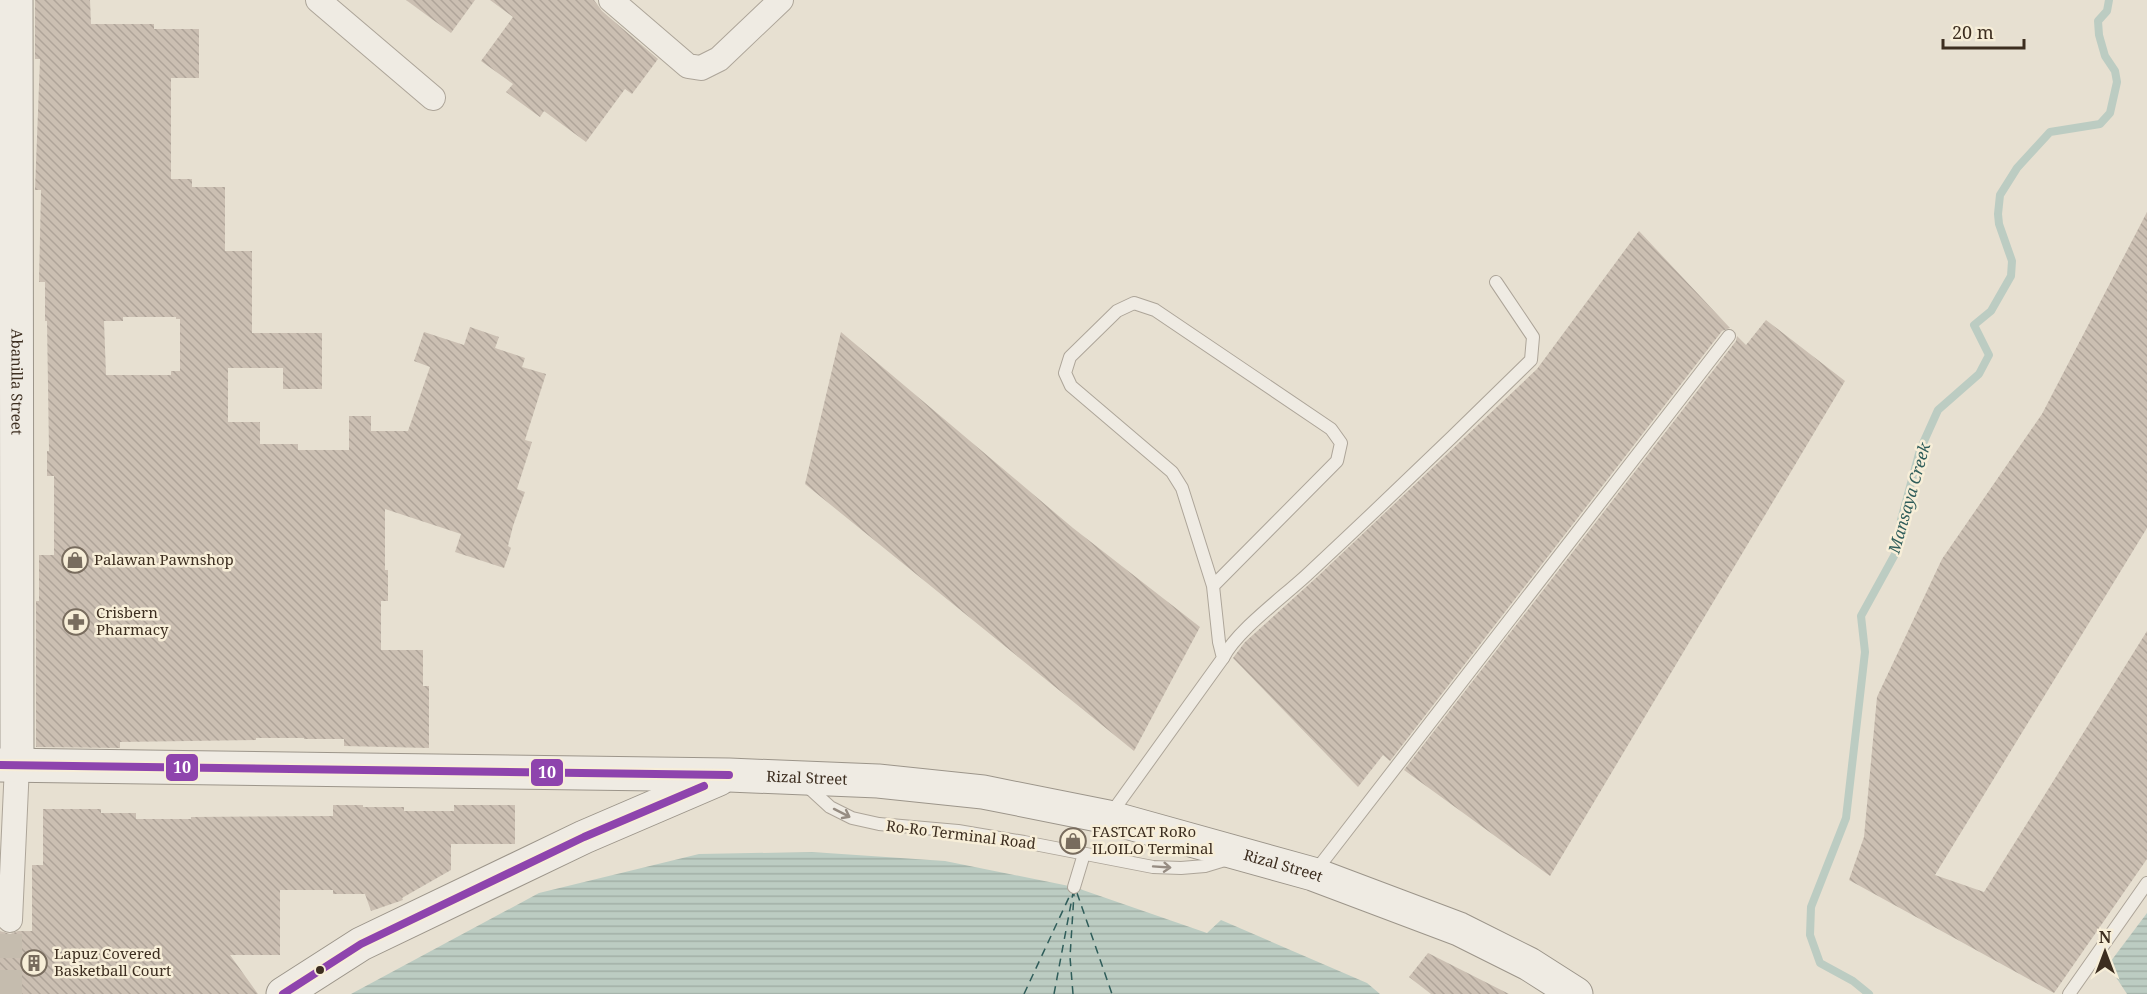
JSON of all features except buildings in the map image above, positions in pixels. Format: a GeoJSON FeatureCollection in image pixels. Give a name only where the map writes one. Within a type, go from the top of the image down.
{"type":"FeatureCollection","features":[{"type":"Feature","properties":{"kind":"main road","name":"Abanilla Street"},"geometry":{"type":"LineString","coordinates":[[8,765],[16,0]]}},
{"type":"Feature","properties":{"kind":"main road","name":"Rizal Street"},"geometry":{"type":"LineString","coordinates":[[8,765],[729,775],[878,781],[983,792],[1108,817],[1313,874],[1459,928],[1529,964],[1576,994]]}},
{"type":"Feature","properties":{"kind":"main road"},"geometry":{"type":"LineString","coordinates":[[283,994],[361,944],[584,837],[729,775]]}},
{"type":"Feature","properties":{"kind":"street"},"geometry":{"type":"LineString","coordinates":[[318,0],[433,98]]}},
{"type":"Feature","properties":{"kind":"street"},"geometry":{"type":"LineString","coordinates":[[611,0],[688,66],[701,68],[719,59],[781,0]]}},
{"type":"Feature","properties":{"kind":"street"},"geometry":{"type":"LineString","coordinates":[[8,765],[10,921]]}},
{"type":"Feature","properties":{"kind":"lane"},"geometry":{"type":"LineString","coordinates":[[1108,817],[1223,658],[1230,644],[1419,471],[1531,360],[1533,337],[1496,282]]}},
{"type":"Feature","properties":{"kind":"lane"},"geometry":{"type":"LineString","coordinates":[[1213,586],[1337,461],[1341,443],[1331,429],[1155,310],[1134,303],[1117,311],[1070,357],[1065,373],[1071,386],[1172,472],[1182,488],[1213,586],[1223,658]]}},
{"type":"Feature","properties":{"kind":"lane"},"geometry":{"type":"LineString","coordinates":[[1313,874],[1729,336]]}},
{"type":"Feature","properties":{"kind":"lane","name":"Ro-Ro Terminal Road"},"geometry":{"type":"LineString","coordinates":[[797,777],[830,807],[852,818],[879,824],[958,831],[1153,867],[1205,866],[1243,854]]}},
{"type":"Feature","properties":{"kind":"lane"},"geometry":{"type":"LineString","coordinates":[[1074,887],[1084,854]]}},
{"type":"Feature","properties":{"kind":"lane"},"geometry":{"type":"LineString","coordinates":[[2069,994],[2147,883]]}},
{"type":"Feature","properties":{"kind":"shaded area"},"geometry":{"type":"Polygon","coordinates":[[[812,852],[945,861],[1074,887],[1207,933],[1221,920],[1367,983],[1380,994],[351,994],[539,893],[699,854],[812,852]]]}},
{"type":"Feature","properties":{"kind":"shaded area"},"geometry":{"type":"Polygon","coordinates":[[[2147,913],[2147,994],[2127,994],[2108,965],[2147,913]]]}},
{"type":"Feature","properties":{"kind":"waterway","name":"Mansaya Creek"},"geometry":{"type":"LineString","coordinates":[[1869,994],[1853,981],[1820,963],[1810,935],[1811,907],[1846,818],[1865,652],[1861,616],[1899,547],[1901,520],[1920,450],[1938,410],[1979,374],[1989,355],[1974,325],[1991,311],[2011,276],[2012,261],[1999,224],[2000,195],[2017,168],[2050,132],[2100,124],[2110,113],[2117,82],[2115,71],[2105,56],[2098,21],[2107,11],[2109,0]]}},
{"type":"Feature","properties":{"kind":"ferry route"},"geometry":{"type":"LineString","coordinates":[[1024,994],[1071,893]]}},
{"type":"Feature","properties":{"kind":"ferry route"},"geometry":{"type":"LineString","coordinates":[[1054,994],[1073,893]]}},
{"type":"Feature","properties":{"kind":"ferry route"},"geometry":{"type":"LineString","coordinates":[[1077,893],[1112,994]]}},
{"type":"Feature","properties":{"kind":"ferry route"},"geometry":{"type":"LineString","coordinates":[[1073,994],[1070,957],[1074,894]]}},
{"type":"Feature","properties":{"kind":"tunnel"},"geometry":{"type":"LineString","coordinates":[[10,920],[10,994]]}},
{"type":"Feature","properties":{"kind":"transit line","name":"10"},"geometry":{"type":"LineString","coordinates":[[0,765],[729,775]]}},
{"type":"Feature","properties":{"kind":"transit line","name":"10"},"geometry":{"type":"LineString","coordinates":[[283,994],[361,944],[584,837],[704,786]]}},
{"type":"Feature","properties":{"kind":"place","name":"Palawan Pawnshop"},"geometry":{"type":"Point","coordinates":[75,560]}},
{"type":"Feature","properties":{"kind":"place","name":"Crisbern Pharmacy"},"geometry":{"type":"Point","coordinates":[76,622]}},
{"type":"Feature","properties":{"kind":"place","name":"FASTCAT RoRo ILOILO Terminal"},"geometry":{"type":"Point","coordinates":[1073,841]}},
{"type":"Feature","properties":{"kind":"place","name":"Lapuz Covered Basketball Court"},"geometry":{"type":"Point","coordinates":[34,963]}}]}
